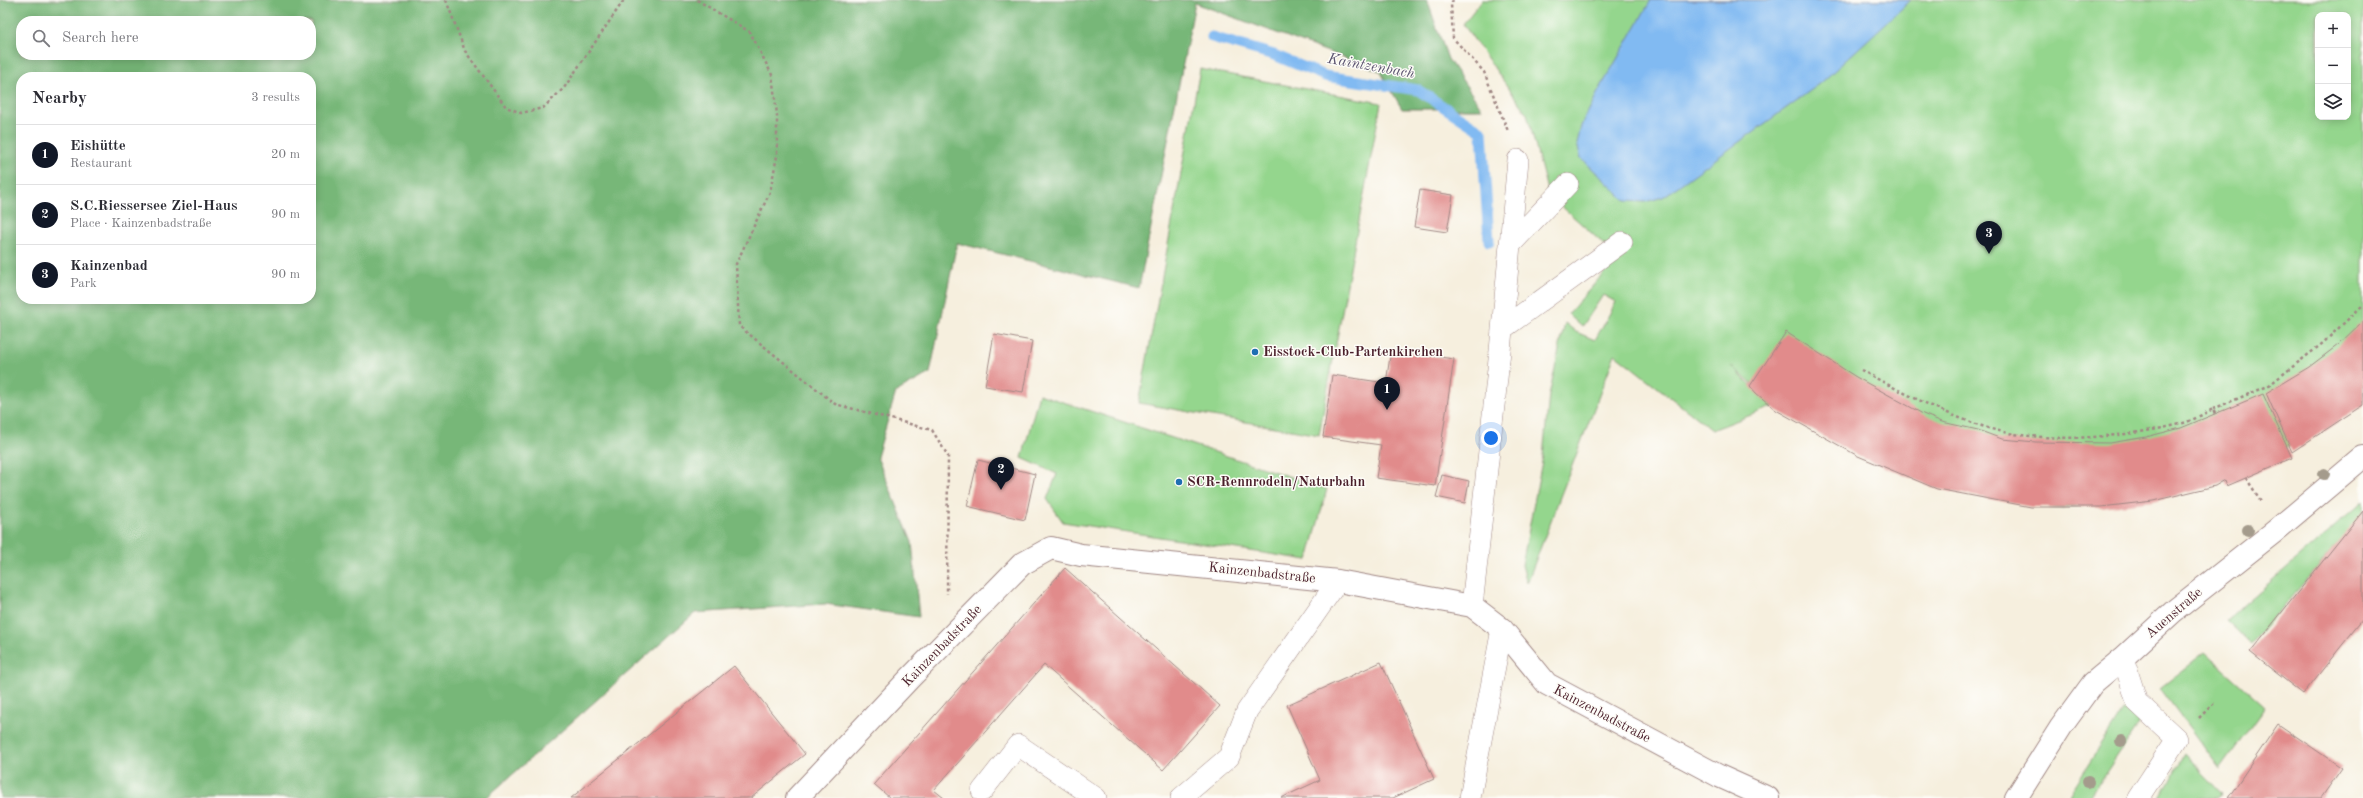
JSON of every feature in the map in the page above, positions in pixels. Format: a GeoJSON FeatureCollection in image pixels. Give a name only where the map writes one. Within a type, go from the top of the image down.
{"type":"FeatureCollection","features":[{"type":"Feature","properties":{"kind":"street","name":"Auenstraße"},"geometry":{"type":"LineString","coordinates":[[2016,798],[2061,727],[2093,683],[2123,658],[2174,610],[2274,532],[2363,457]]}},
{"type":"Feature","properties":{"kind":"street","name":"Kainzenbadstraße"},"geometry":{"type":"LineString","coordinates":[[797,798],[1022,564],[1051,548],[1081,555],[1338,581],[1472,606],[1502,629],[1546,684],[1719,776],[1768,798]]}},
{"type":"Feature","properties":{"kind":"lane"},"geometry":{"type":"LineString","coordinates":[[1472,606],[1502,329],[1518,160]]}},
{"type":"Feature","properties":{"kind":"lane"},"geometry":{"type":"LineString","coordinates":[[1510,246],[1568,184]]}},
{"type":"Feature","properties":{"kind":"lane"},"geometry":{"type":"LineString","coordinates":[[1502,329],[1622,242]]}},
{"type":"Feature","properties":{"kind":"lane"},"geometry":{"type":"LineString","coordinates":[[1181,798],[1229,757],[1247,711],[1338,581]]}},
{"type":"Feature","properties":{"kind":"lane"},"geometry":{"type":"LineString","coordinates":[[1470,798],[1502,629]]}},
{"type":"Feature","properties":{"kind":"lane"},"geometry":{"type":"LineString","coordinates":[[2123,658],[2137,702],[2177,739],[2138,798]]}},
{"type":"Feature","properties":{"kind":"lane"},"geometry":{"type":"LineString","coordinates":[[982,791],[1018,745],[1096,798]]}},
{"type":"Feature","properties":{"kind":"path"},"geometry":{"type":"LineString","coordinates":[[446,0],[466,51],[506,107],[521,114],[543,108],[564,88],[624,0]]}},
{"type":"Feature","properties":{"kind":"path"},"geometry":{"type":"LineString","coordinates":[[697,0],[750,32],[772,75],[777,114],[777,156],[770,192],[736,264],[739,326],[835,404],[932,430],[948,456],[947,641]]}},
{"type":"Feature","properties":{"kind":"path"},"geometry":{"type":"LineString","coordinates":[[1453,0],[1451,4],[1453,38],[1484,72],[1504,117],[1518,160]]}},
{"type":"Feature","properties":{"kind":"path"},"geometry":{"type":"LineString","coordinates":[[1861,370],[1911,397],[1986,427],[2033,438],[2102,436],[2182,424],[2268,386],[2323,343],[2363,305]]}},
{"type":"Feature","properties":{"kind":"path"},"geometry":{"type":"LineString","coordinates":[[2214,409],[2215,414]]}},
{"type":"Feature","properties":{"kind":"green space"},"geometry":{"type":"Polygon","coordinates":[[[0,0],[1427,0],[1448,59],[1482,109],[1402,109],[1380,71],[1195,3],[1139,288],[957,243],[930,373],[896,392],[877,457],[912,542],[919,617],[825,604],[695,613],[486,798],[0,798],[0,0]]]}},
{"type":"Feature","properties":{"kind":"green space"},"geometry":{"type":"Polygon","coordinates":[[[1482,0],[2363,0],[2363,400],[2295,444],[2218,484],[2117,504],[2066,508],[2029,505],[1776,405],[1731,366],[1772,407],[1712,430],[1615,354],[1527,583],[1522,565],[1543,456],[1549,395],[1565,323],[1576,332],[1595,340],[1616,302],[1603,295],[1582,327],[1568,314],[1618,257],[1548,194],[1527,114],[1463,24],[1482,0]]]}},
{"type":"Feature","properties":{"kind":"green space"},"geometry":{"type":"Polygon","coordinates":[[[1200,69],[1381,103],[1319,435],[1139,403],[1200,69]]]}},
{"type":"Feature","properties":{"kind":"green space","name":"SCR-Rennrodeln/Naturbahn"},"geometry":{"type":"Polygon","coordinates":[[[1039,394],[1327,489],[1308,560],[1063,522],[1047,499],[1057,474],[1022,458],[1039,394]]]}},
{"type":"Feature","properties":{"kind":"green space"},"geometry":{"type":"Polygon","coordinates":[[[2363,502],[2363,514],[2251,644],[2226,620],[2363,502]]]}},
{"type":"Feature","properties":{"kind":"green space"},"geometry":{"type":"Polygon","coordinates":[[[2205,653],[2265,707],[2220,769],[2160,688],[2205,653]]]}},
{"type":"Feature","properties":{"kind":"green space"},"geometry":{"type":"Polygon","coordinates":[[[2123,710],[2141,720],[2138,725],[2089,798],[2067,798],[2123,710]]]}},
{"type":"Feature","properties":{"kind":"green space"},"geometry":{"type":"Polygon","coordinates":[[[2184,753],[2223,794],[2220,798],[2161,798],[2184,753]]]}},
{"type":"Feature","properties":{"kind":"water"},"geometry":{"type":"Polygon","coordinates":[[[1651,0],[1911,0],[1821,83],[1663,197],[1645,202],[1626,201],[1581,158],[1577,144],[1581,126],[1597,94],[1651,0]]]}},
{"type":"Feature","properties":{"kind":"building"},"geometry":{"type":"Polygon","coordinates":[[[1420,190],[1453,195],[1447,232],[1414,227],[1420,190]]]}},
{"type":"Feature","properties":{"kind":"building"},"geometry":{"type":"Polygon","coordinates":[[[2363,321],[2363,405],[2292,452],[2266,393],[2309,367],[2338,345],[2363,321]]]}},
{"type":"Feature","properties":{"kind":"building"},"geometry":{"type":"Polygon","coordinates":[[[1786,332],[1856,377],[1923,414],[1942,422],[1978,430],[2002,439],[2036,442],[2110,443],[2146,437],[2181,428],[2263,394],[2292,458],[2227,486],[2225,480],[2215,486],[2153,501],[2101,507],[2031,507],[1937,489],[1858,456],[1776,410],[1756,393],[1750,386],[1786,332]]]}},
{"type":"Feature","properties":{"kind":"building"},"geometry":{"type":"Polygon","coordinates":[[[994,334],[1032,341],[1023,392],[985,386],[994,334]]]}},
{"type":"Feature","properties":{"kind":"building"},"geometry":{"type":"Polygon","coordinates":[[[1391,350],[1454,359],[1435,486],[1376,478],[1381,445],[1323,437],[1332,375],[1386,383],[1391,350]]]}},
{"type":"Feature","properties":{"kind":"building"},"geometry":{"type":"Polygon","coordinates":[[[978,460],[1035,474],[1025,520],[967,506],[978,460]]]}},
{"type":"Feature","properties":{"kind":"building"},"geometry":{"type":"Polygon","coordinates":[[[1442,475],[1469,481],[1465,503],[1436,497],[1442,475]]]}},
{"type":"Feature","properties":{"kind":"building"},"geometry":{"type":"Polygon","coordinates":[[[2363,511],[2363,619],[2303,694],[2250,652],[2363,511]]]}},
{"type":"Feature","properties":{"kind":"building"},"geometry":{"type":"Polygon","coordinates":[[[1065,568],[1220,706],[1163,770],[1044,665],[934,790],[944,798],[890,798],[874,784],[1065,568]]]}},
{"type":"Feature","properties":{"kind":"building"},"geometry":{"type":"Polygon","coordinates":[[[1381,662],[1434,779],[1393,798],[1281,798],[1320,780],[1287,705],[1381,662]]]}},
{"type":"Feature","properties":{"kind":"building"},"geometry":{"type":"Polygon","coordinates":[[[734,666],[805,754],[751,798],[571,798],[734,666]]]}},
{"type":"Feature","properties":{"kind":"building"},"geometry":{"type":"Polygon","coordinates":[[[2278,724],[2342,768],[2321,798],[2228,798],[2278,724]]]}},
{"type":"Feature","properties":{"kind":"waterway","name":"Kaintzenbach"},"geometry":{"type":"LineString","coordinates":[[1212,37],[1274,55],[1325,76],[1418,90],[1482,132],[1489,241]]}},
{"type":"Feature","properties":{"kind":"place","name":"Kainzenbad"},"geometry":{"type":"Point","coordinates":[1989,254]}},
{"type":"Feature","properties":{"kind":"place","name":"Eisstock-Club-Partenkirchen"},"geometry":{"type":"Point","coordinates":[1255,352]}},
{"type":"Feature","properties":{"kind":"place","name":"Eishütte"},"geometry":{"type":"Point","coordinates":[1387,410]}},
{"type":"Feature","properties":{"kind":"place","name":"SCR-Rennrodeln/Naturbahn"},"geometry":{"type":"Point","coordinates":[1179,482]}},
{"type":"Feature","properties":{"kind":"place","name":"S.C.Riessersee Ziel-Haus"},"geometry":{"type":"Point","coordinates":[1001,490]}}]}
